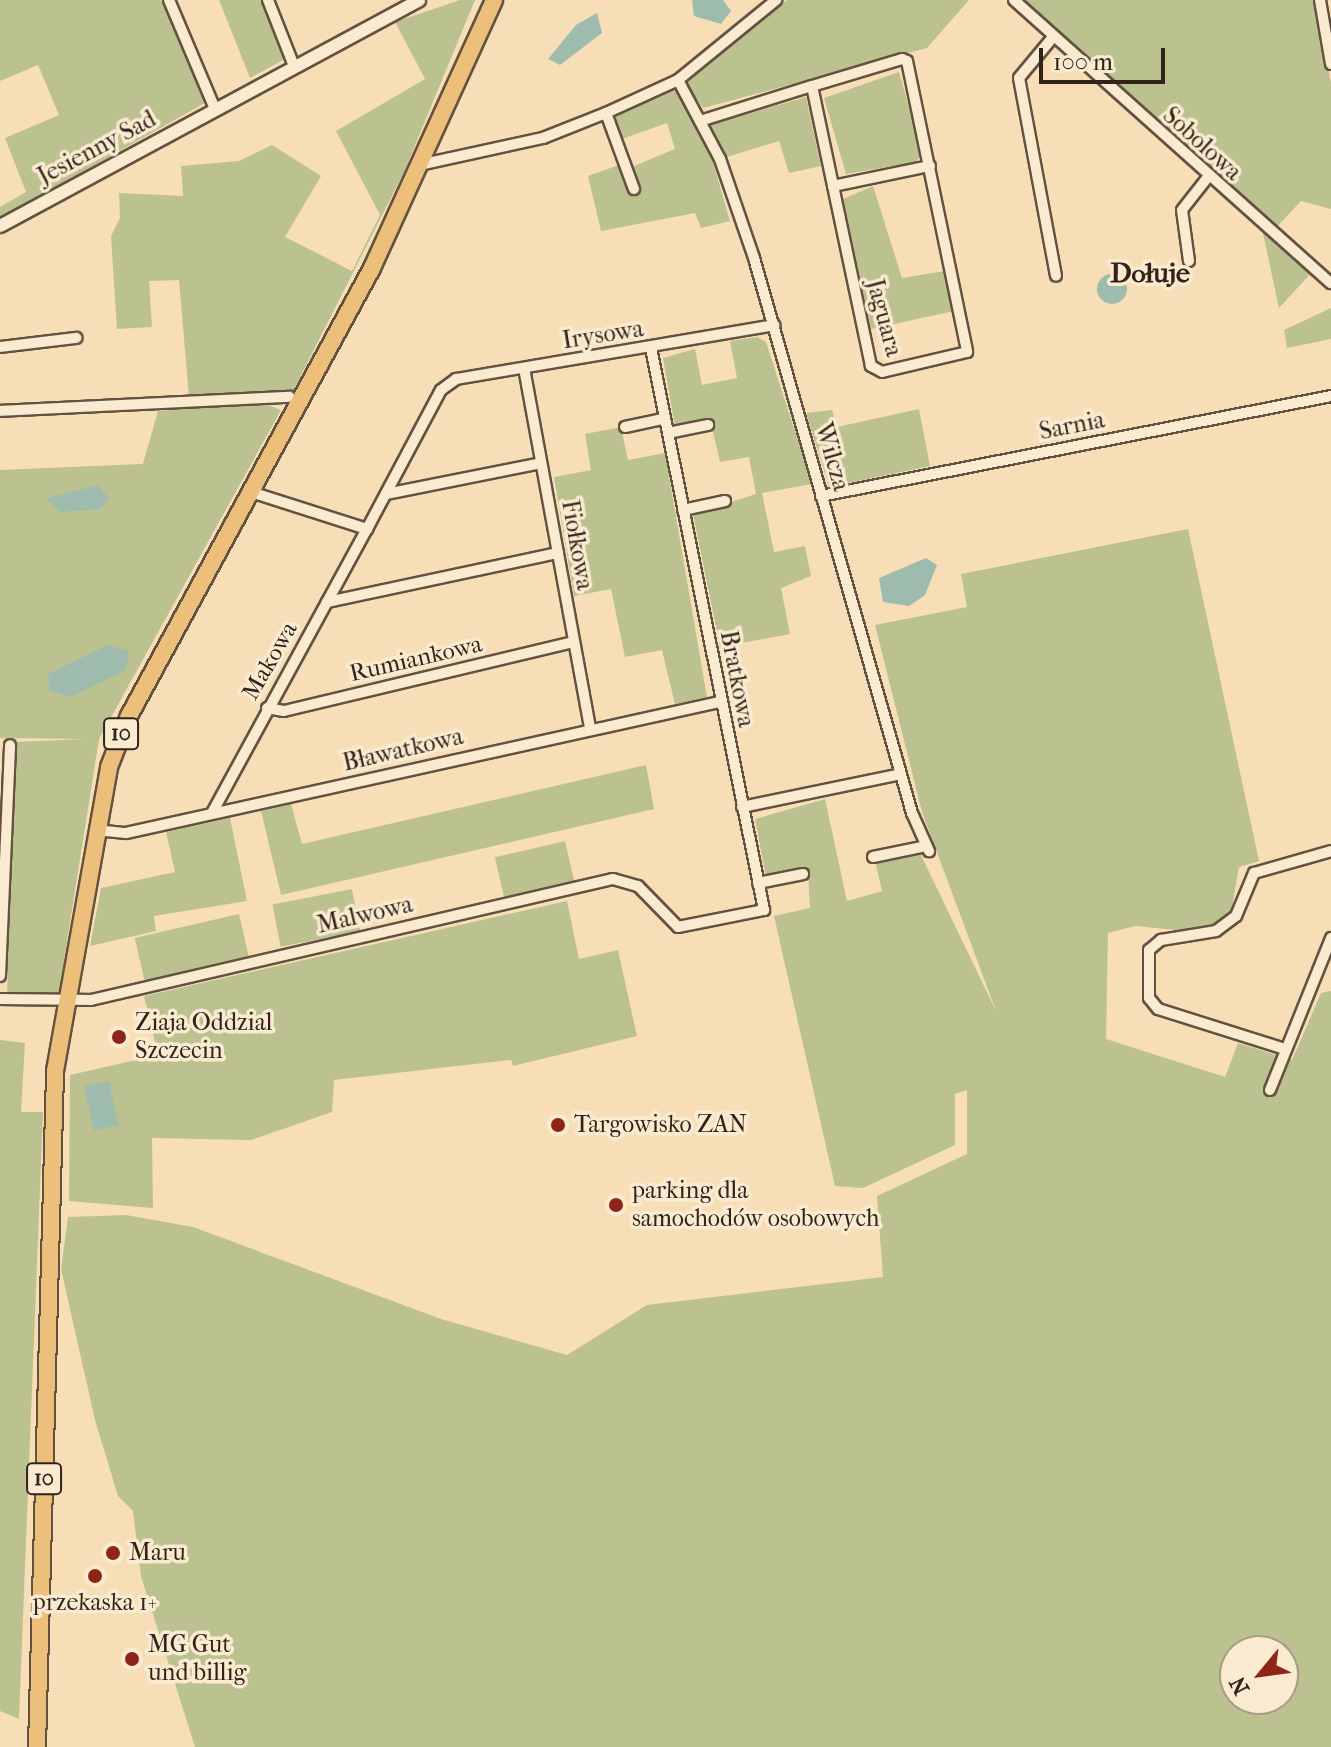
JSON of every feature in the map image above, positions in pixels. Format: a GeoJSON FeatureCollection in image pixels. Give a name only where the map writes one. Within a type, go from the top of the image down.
{"type":"FeatureCollection","features":[{"type":"Feature","properties":{"kind":"main road","name":"10"},"geometry":{"type":"LineString","coordinates":[[37,1747],[53,1107],[64,1002],[96,830],[121,733],[372,268],[494,0]]}},
{"type":"Feature","properties":{"kind":"street"},"geometry":{"type":"LineString","coordinates":[[169,0],[215,109]]}},
{"type":"Feature","properties":{"kind":"street"},"geometry":{"type":"LineString","coordinates":[[268,0],[294,66]]}},
{"type":"Feature","properties":{"kind":"street","name":"Jesienny Sad"},"geometry":{"type":"LineString","coordinates":[[0,226],[419,0]]}},
{"type":"Feature","properties":{"kind":"street"},"geometry":{"type":"LineString","coordinates":[[419,165],[543,138],[678,80],[776,0]]}},
{"type":"Feature","properties":{"kind":"street","name":"Sobolowa"},"geometry":{"type":"LineString","coordinates":[[1014,0],[1208,177],[1331,283]]}},
{"type":"Feature","properties":{"kind":"street"},"geometry":{"type":"LineString","coordinates":[[1320,0],[1331,64]]}},
{"type":"Feature","properties":{"kind":"street"},"geometry":{"type":"LineString","coordinates":[[1053,37],[1019,78],[1056,276]]}},
{"type":"Feature","properties":{"kind":"street","name":"Jaguara"},"geometry":{"type":"LineString","coordinates":[[700,121],[812,86],[907,61],[969,347],[882,372],[871,366],[812,86]]}},
{"type":"Feature","properties":{"kind":"street","name":"Wilcza"},"geometry":{"type":"LineString","coordinates":[[678,80],[720,159],[774,325],[901,774],[928,848],[873,857]]}},
{"type":"Feature","properties":{"kind":"street"},"geometry":{"type":"LineString","coordinates":[[606,113],[634,189]]}},
{"type":"Feature","properties":{"kind":"street"},"geometry":{"type":"LineString","coordinates":[[833,186],[930,166]]}},
{"type":"Feature","properties":{"kind":"street"},"geometry":{"type":"LineString","coordinates":[[1189,261],[1182,210],[1208,177]]}},
{"type":"Feature","properties":{"kind":"street","name":"Irysowa"},"geometry":{"type":"LineString","coordinates":[[441,390],[456,379],[774,325]]}},
{"type":"Feature","properties":{"kind":"street"},"geometry":{"type":"LineString","coordinates":[[0,347],[76,338]]}},
{"type":"Feature","properties":{"kind":"street","name":"Bratkowa"},"geometry":{"type":"LineString","coordinates":[[651,348],[719,702],[764,910],[678,927],[667,910]]}},
{"type":"Feature","properties":{"kind":"street","name":"Fiołkowa"},"geometry":{"type":"LineString","coordinates":[[524,368],[590,728]]}},
{"type":"Feature","properties":{"kind":"street","name":"Makowa"},"geometry":{"type":"LineString","coordinates":[[212,813],[441,390]]}},
{"type":"Feature","properties":{"kind":"street","name":"Sarnia"},"geometry":{"type":"LineString","coordinates":[[821,496],[1331,396]]}},
{"type":"Feature","properties":{"kind":"street"},"geometry":{"type":"LineString","coordinates":[[0,411],[290,397]]}},
{"type":"Feature","properties":{"kind":"street"},"geometry":{"type":"LineString","coordinates":[[625,427],[664,419]]}},
{"type":"Feature","properties":{"kind":"street"},"geometry":{"type":"LineString","coordinates":[[668,433],[708,425]]}},
{"type":"Feature","properties":{"kind":"street"},"geometry":{"type":"LineString","coordinates":[[386,494],[541,463]]}},
{"type":"Feature","properties":{"kind":"street"},"geometry":{"type":"LineString","coordinates":[[251,492],[367,529]]}},
{"type":"Feature","properties":{"kind":"street"},"geometry":{"type":"LineString","coordinates":[[683,510],[725,501]]}},
{"type":"Feature","properties":{"kind":"street"},"geometry":{"type":"LineString","coordinates":[[327,602],[558,553]]}},
{"type":"Feature","properties":{"kind":"street","name":"Rumiankowa"},"geometry":{"type":"LineString","coordinates":[[267,708],[284,711],[574,642]]}},
{"type":"Feature","properties":{"kind":"street","name":"Bławatkowa"},"geometry":{"type":"LineString","coordinates":[[96,830],[126,833],[590,728],[719,702]]}},
{"type":"Feature","properties":{"kind":"street"},"geometry":{"type":"LineString","coordinates":[[0,976],[2,867],[10,745]]}},
{"type":"Feature","properties":{"kind":"street"},"geometry":{"type":"LineString","coordinates":[[742,807],[901,774]]}},
{"type":"Feature","properties":{"kind":"street"},"geometry":{"type":"LineString","coordinates":[[1285,1049],[1158,1009],[1149,998],[1149,950],[1161,940],[1216,931],[1236,916],[1254,873],[1331,851]]}},
{"type":"Feature","properties":{"kind":"street"},"geometry":{"type":"LineString","coordinates":[[758,883],[803,874]]}},
{"type":"Feature","properties":{"kind":"street","name":"Malwowa"},"geometry":{"type":"LineString","coordinates":[[0,999],[64,1002],[613,879],[638,886],[667,910]]}},
{"type":"Feature","properties":{"kind":"street"},"geometry":{"type":"LineString","coordinates":[[1270,1090],[1331,938]]}},
{"type":"Feature","properties":{"kind":"street"},"geometry":{"type":"LineString","coordinates":[[1317,978],[1331,984]]}},
{"type":"Feature","properties":{"kind":"green space"},"geometry":{"type":"Polygon","coordinates":[[[0,0],[161,0],[205,103],[0,218],[0,207],[26,192],[5,138],[59,115],[38,65],[0,81],[0,0]]]}},
{"type":"Feature","properties":{"kind":"green space"},"geometry":{"type":"Polygon","coordinates":[[[219,0],[263,0],[285,59],[250,78],[219,0]]]}},
{"type":"Feature","properties":{"kind":"green space"},"geometry":{"type":"Polygon","coordinates":[[[460,0],[475,0],[404,172],[293,391],[189,397],[179,280],[149,281],[152,327],[117,329],[111,236],[120,218],[119,193],[183,196],[181,166],[239,161],[272,145],[321,176],[285,237],[352,271],[380,215],[336,131],[425,79],[395,22],[460,0]]]}},
{"type":"Feature","properties":{"kind":"green space"},"geometry":{"type":"Polygon","coordinates":[[[787,0],[969,0],[927,48],[703,108],[685,82],[787,0]]]}},
{"type":"Feature","properties":{"kind":"green space"},"geometry":{"type":"Polygon","coordinates":[[[1019,0],[1315,0],[1331,83],[1331,209],[1301,201],[1275,229],[1019,0]]]}},
{"type":"Feature","properties":{"kind":"green space"},"geometry":{"type":"Polygon","coordinates":[[[899,72],[922,153],[916,162],[846,174],[824,98],[899,72]]]}},
{"type":"Feature","properties":{"kind":"green space"},"geometry":{"type":"Polygon","coordinates":[[[676,87],[713,162],[730,221],[701,228],[695,213],[601,231],[588,176],[619,165],[629,187],[638,183],[632,167],[675,149],[667,123],[622,139],[614,118],[676,87]]]}},
{"type":"Feature","properties":{"kind":"green space"},"geometry":{"type":"Polygon","coordinates":[[[806,97],[821,166],[789,173],[779,141],[727,157],[710,125],[806,97]]]}},
{"type":"Feature","properties":{"kind":"green space"},"geometry":{"type":"Polygon","coordinates":[[[873,186],[902,278],[945,271],[954,311],[871,329],[843,199],[873,186]]]}},
{"type":"Feature","properties":{"kind":"green space"},"geometry":{"type":"Polygon","coordinates":[[[1261,224],[1313,271],[1279,308],[1261,224]]]}},
{"type":"Feature","properties":{"kind":"green space"},"geometry":{"type":"Polygon","coordinates":[[[1331,308],[1331,339],[1287,348],[1284,330],[1331,308]]]}},
{"type":"Feature","properties":{"kind":"green space"},"geometry":{"type":"Polygon","coordinates":[[[757,337],[766,342],[812,484],[762,493],[774,552],[805,546],[811,576],[781,588],[790,634],[720,647],[693,514],[756,494],[749,457],[720,462],[710,419],[675,427],[663,358],[695,349],[702,385],[737,378],[730,341],[757,337]]]}},
{"type":"Feature","properties":{"kind":"green space"},"geometry":{"type":"Polygon","coordinates":[[[263,403],[281,410],[99,739],[59,992],[7,996],[14,742],[85,739],[0,738],[0,470],[143,464],[158,411],[263,403]]]}},
{"type":"Feature","properties":{"kind":"green space"},"geometry":{"type":"Polygon","coordinates":[[[919,409],[930,466],[829,487],[806,413],[832,410],[837,427],[919,409]]]}},
{"type":"Feature","properties":{"kind":"green space"},"geometry":{"type":"Polygon","coordinates":[[[621,427],[628,460],[665,453],[707,697],[675,704],[662,650],[625,657],[611,589],[574,596],[554,477],[591,470],[585,434],[621,427]]]}},
{"type":"Feature","properties":{"kind":"green space"},"geometry":{"type":"Polygon","coordinates":[[[1188,529],[1259,861],[1239,867],[1231,913],[1216,925],[1196,932],[1135,926],[1108,933],[1106,1039],[1225,1077],[1238,1043],[1292,1060],[1321,993],[1331,991],[1331,1747],[195,1747],[141,1576],[133,1511],[118,1496],[95,1420],[61,1269],[68,1217],[126,1215],[193,1227],[441,1319],[567,1355],[647,1305],[883,1277],[877,1196],[967,1154],[967,1090],[955,1094],[955,1145],[863,1188],[835,1186],[774,916],[810,908],[808,873],[766,877],[755,819],[825,799],[847,901],[882,891],[875,861],[920,853],[996,1011],[922,812],[875,625],[967,607],[961,574],[1188,529]]]}},
{"type":"Feature","properties":{"kind":"green space"},"geometry":{"type":"Polygon","coordinates":[[[646,765],[654,809],[281,895],[261,811],[291,804],[302,844],[646,765]]]}},
{"type":"Feature","properties":{"kind":"green space"},"geometry":{"type":"Polygon","coordinates":[[[230,818],[247,901],[154,916],[156,931],[90,946],[101,888],[175,872],[166,832],[230,818]]]}},
{"type":"Feature","properties":{"kind":"green space"},"geometry":{"type":"Polygon","coordinates":[[[565,841],[575,884],[505,900],[495,857],[565,841]]]}},
{"type":"Feature","properties":{"kind":"green space"},"geometry":{"type":"Polygon","coordinates":[[[352,889],[360,931],[281,947],[272,904],[352,889]]]}},
{"type":"Feature","properties":{"kind":"green space"},"geometry":{"type":"Polygon","coordinates":[[[567,901],[579,959],[618,950],[637,1036],[513,1066],[511,1060],[334,1080],[332,1112],[251,1140],[152,1138],[153,1208],[69,1201],[70,1075],[158,1055],[144,996],[567,901]]]}},
{"type":"Feature","properties":{"kind":"green space"},"geometry":{"type":"Polygon","coordinates":[[[239,914],[249,957],[145,981],[135,938],[239,914]]]}},
{"type":"Feature","properties":{"kind":"green space"},"geometry":{"type":"Polygon","coordinates":[[[0,1040],[25,1043],[21,1112],[43,1112],[19,1719],[0,1711],[0,1040]]]}},
{"type":"Feature","properties":{"kind":"shaded area"},"geometry":{"type":"Polygon","coordinates":[[[692,0],[723,0],[731,11],[721,24],[694,16],[692,0]]]}},
{"type":"Feature","properties":{"kind":"shaded area"},"geometry":{"type":"Polygon","coordinates":[[[597,13],[602,33],[560,65],[548,59],[576,25],[597,13]]]}},
{"type":"Feature","properties":{"kind":"shaded area"},"geometry":{"type":"Polygon","coordinates":[[[1112,274],[1123,278],[1127,289],[1123,300],[1112,304],[1101,300],[1097,289],[1101,278],[1112,274]]]}},
{"type":"Feature","properties":{"kind":"shaded area"},"geometry":{"type":"Polygon","coordinates":[[[98,485],[109,499],[100,509],[60,512],[47,498],[98,485]]]}},
{"type":"Feature","properties":{"kind":"shaded area"},"geometry":{"type":"Polygon","coordinates":[[[926,558],[937,565],[925,595],[909,606],[883,602],[879,578],[926,558]]]}},
{"type":"Feature","properties":{"kind":"shaded area"},"geometry":{"type":"Polygon","coordinates":[[[107,645],[129,651],[126,670],[70,697],[49,690],[48,674],[107,645]]]}},
{"type":"Feature","properties":{"kind":"shaded area"},"geometry":{"type":"Polygon","coordinates":[[[109,1081],[118,1125],[94,1130],[85,1086],[109,1081]]]}},
{"type":"Feature","properties":{"kind":"place","name":"Ziaja Oddzial Szczecin"},"geometry":{"type":"Point","coordinates":[119,1037]}},
{"type":"Feature","properties":{"kind":"place","name":"Targowisko ZAN"},"geometry":{"type":"Point","coordinates":[558,1125]}},
{"type":"Feature","properties":{"kind":"place","name":"parking dla samochodów osobowych"},"geometry":{"type":"Point","coordinates":[616,1205]}},
{"type":"Feature","properties":{"kind":"place","name":"Maru"},"geometry":{"type":"Point","coordinates":[113,1553]}},
{"type":"Feature","properties":{"kind":"place","name":"przekaska 1+"},"geometry":{"type":"Point","coordinates":[95,1576]}},
{"type":"Feature","properties":{"kind":"place","name":"MG Gut und billig"},"geometry":{"type":"Point","coordinates":[132,1659]}},
{"type":"Feature","properties":{"kind":"district","name":"Dołuje"},"geometry":{"type":"Point","coordinates":[1150,273]}}]}
